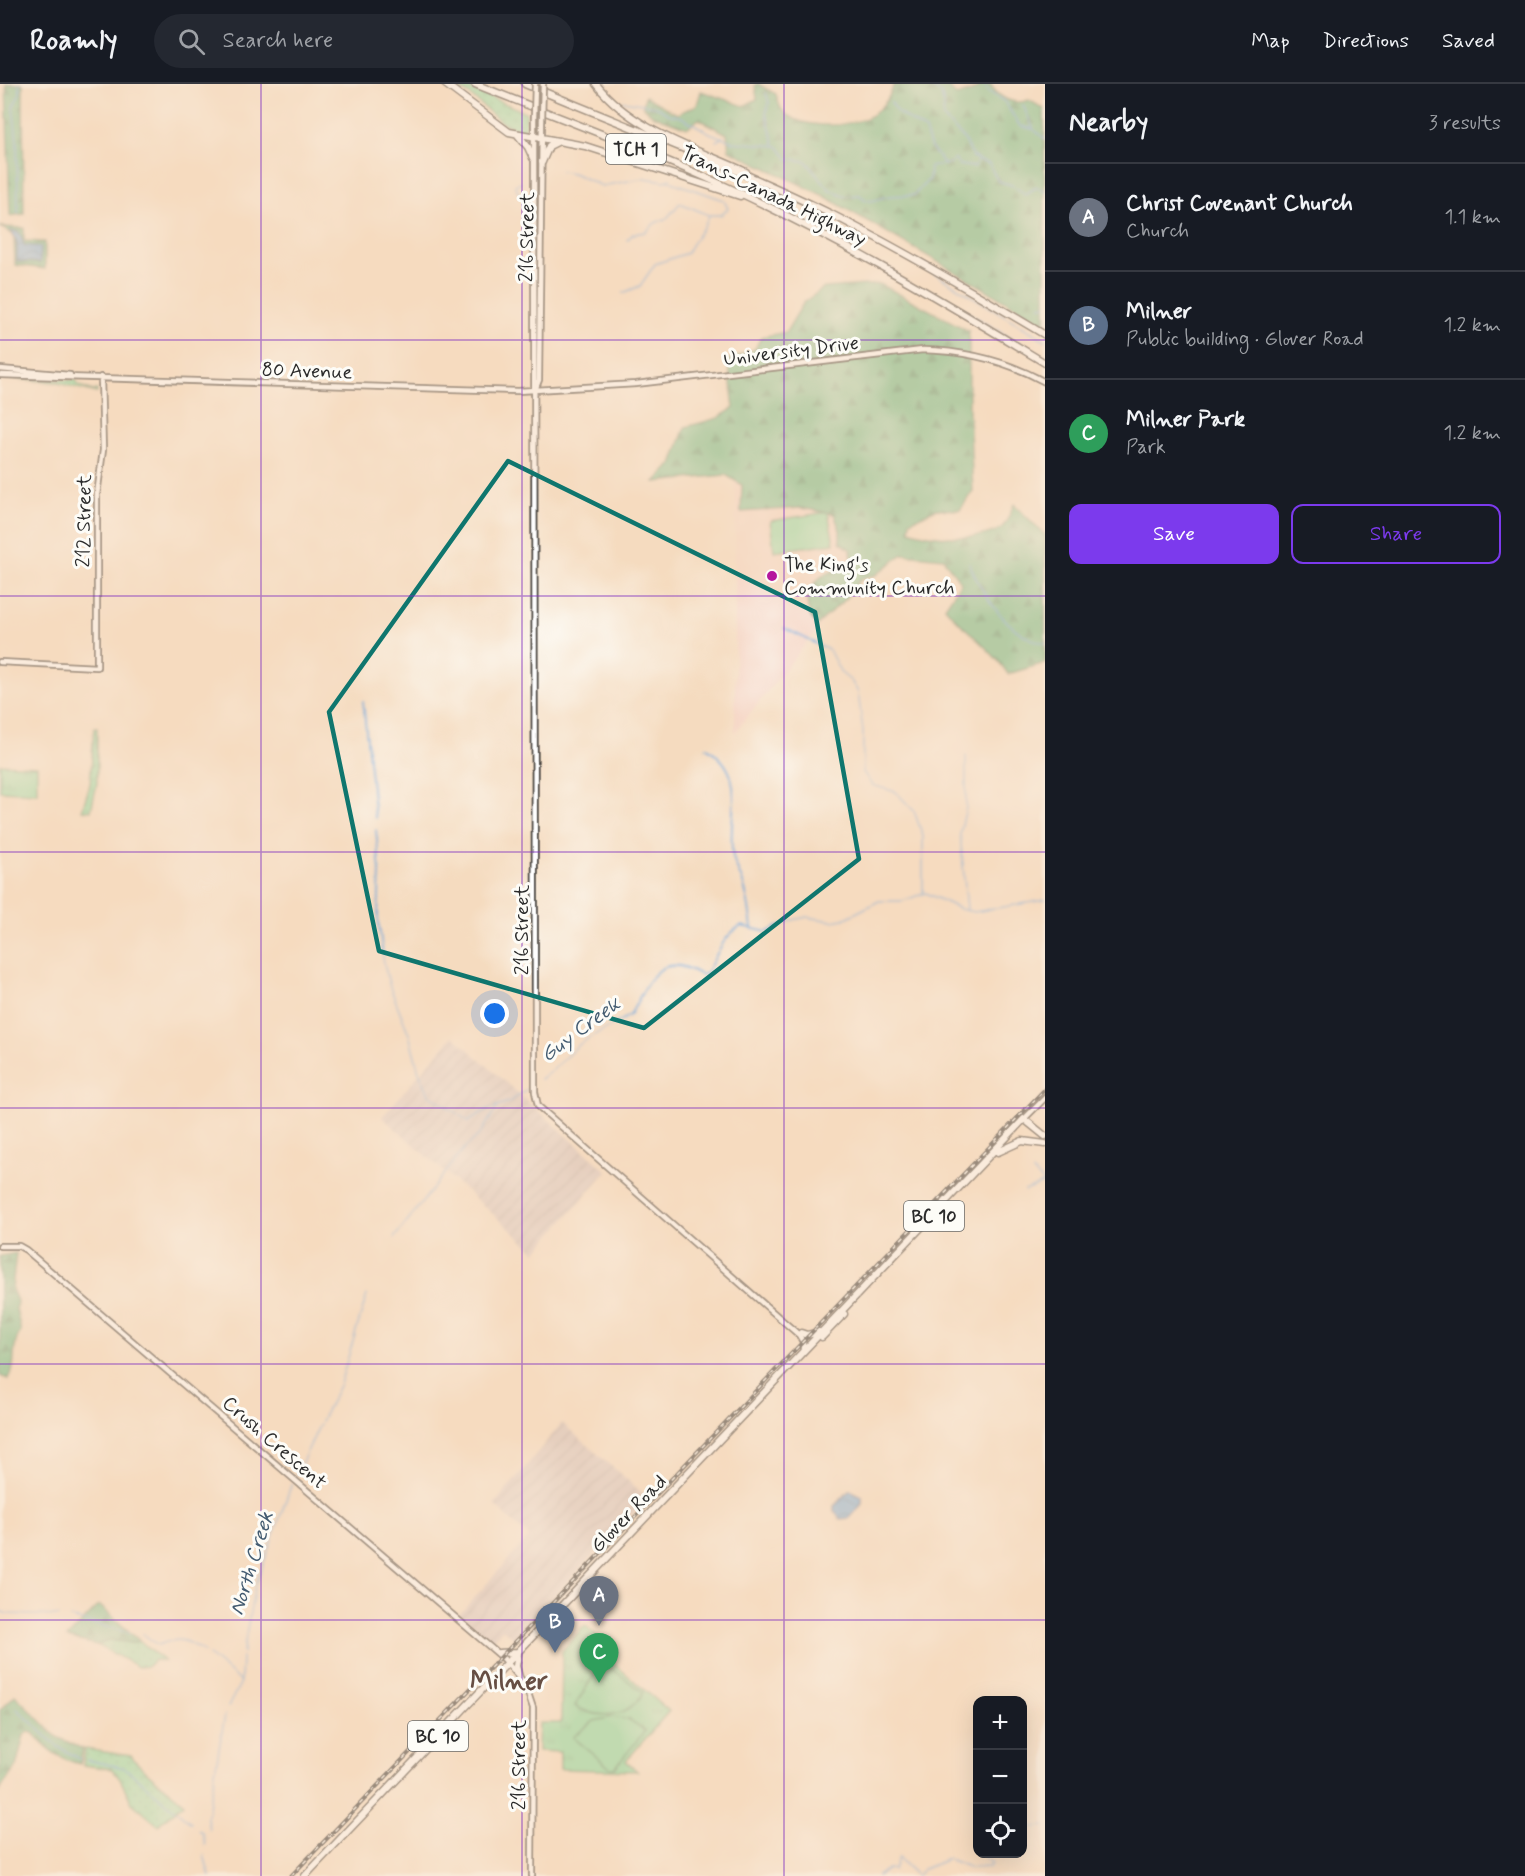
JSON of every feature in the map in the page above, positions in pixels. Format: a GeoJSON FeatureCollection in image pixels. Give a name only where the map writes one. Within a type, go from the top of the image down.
{"type":"FeatureCollection","features":[{"type":"Feature","properties":{"kind":"highway"},"geometry":{"type":"LineString","coordinates":[[445,84],[497,125],[518,134],[566,141],[640,162],[761,203]]}},
{"type":"Feature","properties":{"kind":"highway","name":"Trans-Canada Highway"},"geometry":{"type":"LineString","coordinates":[[475,84],[703,176],[761,203],[902,277],[1045,363]]}},
{"type":"Feature","properties":{"kind":"highway","name":"Trans-Canada Highway"},"geometry":{"type":"LineString","coordinates":[[525,84],[761,182],[831,214],[912,257],[1045,335]]}},
{"type":"Feature","properties":{"kind":"highway"},"geometry":{"type":"LineString","coordinates":[[596,84],[607,98],[627,115],[751,174],[761,182]]}},
{"type":"Feature","properties":{"kind":"highway"},"geometry":{"type":"LineString","coordinates":[[518,134],[533,158]]}},
{"type":"Feature","properties":{"kind":"highway"},"geometry":{"type":"LineString","coordinates":[[542,162],[549,146],[566,141]]}},
{"type":"Feature","properties":{"kind":"highway"},"geometry":{"type":"LineString","coordinates":[[1024,1119],[1045,1136]]}},
{"type":"Feature","properties":{"kind":"highway","name":"Glover Road"},"geometry":{"type":"LineString","coordinates":[[305,1876],[1024,1119]]}},
{"type":"Feature","properties":{"kind":"highway"},"geometry":{"type":"LineString","coordinates":[[990,1157],[1022,1141],[1045,1144]]}},
{"type":"Feature","properties":{"kind":"highway","name":"Glover Road"},"geometry":{"type":"LineString","coordinates":[[806,1349],[878,1275]]}},
{"type":"Feature","properties":{"kind":"highway"},"geometry":{"type":"LineString","coordinates":[[801,1333],[807,1335],[817,1333],[831,1321]]}},
{"type":"Feature","properties":{"kind":"highway"},"geometry":{"type":"LineString","coordinates":[[499,1653],[508,1654],[520,1650]]}},
{"type":"Feature","properties":{"kind":"highway"},"geometry":{"type":"LineString","coordinates":[[519,1677],[516,1666],[520,1650]]}},
{"type":"Feature","properties":{"kind":"main road","name":"216 Street"},"geometry":{"type":"LineString","coordinates":[[535,84],[533,136],[535,1092],[538,1106],[772,1310],[802,1338],[806,1349]]}},
{"type":"Feature","properties":{"kind":"main road","name":"216 Street"},"geometry":{"type":"LineString","coordinates":[[535,390],[539,380],[543,84]]}},
{"type":"Feature","properties":{"kind":"main road","name":"University Drive"},"geometry":{"type":"LineString","coordinates":[[535,390],[636,384],[923,350],[961,353],[988,359],[1045,382]]}},
{"type":"Feature","properties":{"kind":"main road","name":"80 Avenue"},"geometry":{"type":"LineString","coordinates":[[0,369],[101,377],[535,390]]}},
{"type":"Feature","properties":{"kind":"main road","name":"80 Avenue"},"geometry":{"type":"LineString","coordinates":[[0,375],[48,378],[78,376]]}},
{"type":"Feature","properties":{"kind":"main road","name":"212 Street"},"geometry":{"type":"LineString","coordinates":[[1,663],[97,667],[97,495],[102,450],[101,377]]}},
{"type":"Feature","properties":{"kind":"main road","name":"Glover Road"},"geometry":{"type":"LineString","coordinates":[[1024,1119],[1045,1098]]}},
{"type":"Feature","properties":{"kind":"main road","name":"Crush Crescent"},"geometry":{"type":"LineString","coordinates":[[0,1246],[21,1247],[508,1663]]}},
{"type":"Feature","properties":{"kind":"main road"},"geometry":{"type":"LineString","coordinates":[[772,1310],[808,1341],[806,1349]]}},
{"type":"Feature","properties":{"kind":"main road","name":"216 Street"},"geometry":{"type":"LineString","coordinates":[[508,1663],[528,1691],[533,1708],[532,1876]]}},
{"type":"Feature","properties":{"kind":"highlighted area"},"geometry":{"type":"Polygon","coordinates":[[[508,461],[815,612],[859,859],[644,1028],[379,951],[329,712],[508,461]]]}},
{"type":"Feature","properties":{"kind":"shaded area"},"geometry":{"type":"Polygon","coordinates":[[[734,477],[911,513],[735,732],[735,504],[734,477]]]}},
{"type":"Feature","properties":{"kind":"shaded area"},"geometry":{"type":"Polygon","coordinates":[[[453,1036],[607,1171],[536,1252],[382,1117],[453,1036]]]}},
{"type":"Feature","properties":{"kind":"shaded area"},"geometry":{"type":"Polygon","coordinates":[[[562,1423],[648,1498],[514,1638],[502,1629],[492,1641],[458,1616],[529,1537],[494,1505],[562,1423]]]}},
{"type":"Feature","properties":{"kind":"green space"},"geometry":{"type":"Polygon","coordinates":[[[6,84],[23,84],[24,214],[10,216],[6,84]]]}},
{"type":"Feature","properties":{"kind":"green space"},"geometry":{"type":"Polygon","coordinates":[[[451,84],[460,84],[527,113],[525,132],[502,123],[470,95],[451,84]]]}},
{"type":"Feature","properties":{"kind":"green space"},"geometry":{"type":"Polygon","coordinates":[[[758,84],[776,94],[782,109],[791,117],[814,124],[841,124],[865,119],[883,105],[894,84],[945,84],[957,96],[977,89],[981,84],[990,84],[1007,100],[1023,102],[1029,100],[1044,109],[1045,324],[824,196],[729,150],[727,134],[699,119],[687,128],[652,115],[643,106],[645,96],[677,114],[697,105],[701,91],[744,106],[757,99],[755,85],[758,84]]]}},
{"type":"Feature","properties":{"kind":"green space"},"geometry":{"type":"Polygon","coordinates":[[[1,227],[24,228],[24,241],[45,242],[45,269],[15,265],[14,235],[1,227]],[[15,231],[18,262],[40,263],[41,247],[23,245],[19,232],[15,231]]]}},
{"type":"Feature","properties":{"kind":"green space"},"geometry":{"type":"Polygon","coordinates":[[[880,284],[969,331],[969,410],[973,491],[960,510],[936,509],[910,521],[909,530],[943,537],[981,535],[1001,528],[1014,504],[1045,535],[1045,663],[1008,674],[994,656],[945,607],[961,583],[943,558],[903,554],[876,575],[861,579],[845,599],[817,625],[807,605],[812,587],[818,579],[847,566],[852,559],[851,550],[840,542],[840,530],[834,514],[801,508],[741,512],[742,485],[726,475],[655,482],[672,464],[685,427],[718,418],[734,408],[728,360],[755,349],[761,337],[786,332],[804,302],[824,288],[880,284]]]}},
{"type":"Feature","properties":{"kind":"green space"},"geometry":{"type":"Polygon","coordinates":[[[0,378],[76,380],[78,385],[93,391],[97,390],[97,393],[54,382],[0,378]]]}},
{"type":"Feature","properties":{"kind":"green space"},"geometry":{"type":"Polygon","coordinates":[[[828,512],[834,543],[774,551],[770,521],[828,512]]]}},
{"type":"Feature","properties":{"kind":"green space"},"geometry":{"type":"Polygon","coordinates":[[[94,728],[97,728],[97,783],[91,811],[82,810],[90,784],[94,728]]]}},
{"type":"Feature","properties":{"kind":"green space"},"geometry":{"type":"Polygon","coordinates":[[[0,764],[37,766],[37,793],[0,791],[0,764]]]}},
{"type":"Feature","properties":{"kind":"green space"},"geometry":{"type":"Polygon","coordinates":[[[16,1253],[12,1289],[17,1301],[16,1308],[21,1332],[16,1343],[13,1369],[8,1379],[0,1376],[0,1256],[16,1253]]]}},
{"type":"Feature","properties":{"kind":"green space"},"geometry":{"type":"Polygon","coordinates":[[[99,1605],[140,1641],[132,1643],[111,1640],[97,1645],[67,1638],[99,1605]]]}},
{"type":"Feature","properties":{"kind":"green space"},"geometry":{"type":"Polygon","coordinates":[[[585,1625],[609,1646],[603,1654],[669,1711],[626,1761],[637,1771],[560,1769],[560,1752],[538,1751],[539,1723],[561,1723],[562,1651],[585,1625]]]}},
{"type":"Feature","properties":{"kind":"green space"},"geometry":{"type":"Polygon","coordinates":[[[111,1640],[132,1643],[140,1641],[164,1661],[154,1660],[148,1666],[138,1667],[97,1645],[111,1640]]]}},
{"type":"Feature","properties":{"kind":"green space"},"geometry":{"type":"Polygon","coordinates":[[[605,1664],[643,1692],[637,1701],[622,1712],[603,1715],[575,1706],[600,1665],[605,1664]]]}},
{"type":"Feature","properties":{"kind":"green space"},"geometry":{"type":"Polygon","coordinates":[[[15,1695],[57,1737],[83,1749],[80,1764],[72,1762],[54,1753],[33,1733],[28,1732],[24,1735],[16,1767],[0,1790],[0,1710],[15,1695]]]}},
{"type":"Feature","properties":{"kind":"green space"},"geometry":{"type":"Polygon","coordinates":[[[612,1717],[630,1720],[645,1731],[615,1768],[610,1768],[573,1737],[594,1721],[612,1717]]]}},
{"type":"Feature","properties":{"kind":"green space"},"geometry":{"type":"Polygon","coordinates":[[[85,1749],[131,1756],[184,1803],[158,1825],[132,1803],[120,1779],[112,1769],[83,1765],[85,1749]]]}},
{"type":"Feature","properties":{"kind":"water"},"geometry":{"type":"Polygon","coordinates":[[[11,230],[20,233],[24,245],[41,247],[40,263],[17,261],[17,242],[11,230]]]}},
{"type":"Feature","properties":{"kind":"water"},"geometry":{"type":"Polygon","coordinates":[[[850,1490],[862,1496],[862,1504],[850,1518],[840,1519],[834,1511],[834,1506],[850,1490]]]}},
{"type":"Feature","properties":{"kind":"waterway"},"geometry":{"type":"LineString","coordinates":[[18,213],[17,141],[13,107],[20,93],[19,84]]}},
{"type":"Feature","properties":{"kind":"waterway"},"geometry":{"type":"LineString","coordinates":[[926,84],[941,93],[944,105],[943,118],[964,139],[973,157],[978,160]]}},
{"type":"Feature","properties":{"kind":"waterway"},"geometry":{"type":"LineString","coordinates":[[984,84],[988,91],[1004,101],[1020,126],[1033,129],[1045,139]]}},
{"type":"Feature","properties":{"kind":"waterway"},"geometry":{"type":"LineString","coordinates":[[766,93],[769,103],[766,114],[775,146]]}},
{"type":"Feature","properties":{"kind":"waterway","name":"Guy Creek"},"geometry":{"type":"LineString","coordinates":[[623,101],[655,106],[668,114],[681,117],[710,133],[733,142],[778,146],[788,159],[806,161],[830,190],[845,196],[860,195],[871,201],[890,196],[914,195],[929,179],[930,166],[949,164],[955,159],[959,165],[974,167],[978,160],[989,164],[998,181],[1012,185],[1025,194],[1037,187],[1045,191]]}},
{"type":"Feature","properties":{"kind":"waterway"},"geometry":{"type":"LineString","coordinates":[[891,102],[898,113],[925,130],[931,148],[944,164]]}},
{"type":"Feature","properties":{"kind":"waterway"},"geometry":{"type":"LineString","coordinates":[[1023,105],[1033,128]]}},
{"type":"Feature","properties":{"kind":"waterway","name":"Guy Creek"},"geometry":{"type":"LineString","coordinates":[[716,141],[723,137]]}},
{"type":"Feature","properties":{"kind":"waterway"},"geometry":{"type":"LineString","coordinates":[[561,171],[573,173],[602,186],[644,178],[665,181],[671,179]]}},
{"type":"Feature","properties":{"kind":"waterway"},"geometry":{"type":"LineString","coordinates":[[623,293],[640,286],[655,264],[687,253],[709,215],[721,215],[728,209],[724,200],[669,181]]}},
{"type":"Feature","properties":{"kind":"waterway"},"geometry":{"type":"LineString","coordinates":[[520,196],[515,185],[521,183]]}},
{"type":"Feature","properties":{"kind":"waterway"},"geometry":{"type":"LineString","coordinates":[[627,240],[633,234],[646,232],[655,223],[667,218],[680,203],[709,215]]}},
{"type":"Feature","properties":{"kind":"waterway"},"geometry":{"type":"LineString","coordinates":[[920,265],[1045,340]]}},
{"type":"Feature","properties":{"kind":"waterway"},"geometry":{"type":"LineString","coordinates":[[945,299],[1045,358]]}},
{"type":"Feature","properties":{"kind":"waterway"},"geometry":{"type":"LineString","coordinates":[[1040,306],[1045,305]]}},
{"type":"Feature","properties":{"kind":"waterway"},"geometry":{"type":"LineString","coordinates":[[969,563],[981,588],[998,612],[1020,632],[1045,643]]}},
{"type":"Feature","properties":{"kind":"waterway"},"geometry":{"type":"LineString","coordinates":[[784,628],[829,650],[841,673],[851,681],[858,692],[863,731],[863,772],[872,785],[896,792],[914,811],[923,836],[923,893]]}},
{"type":"Feature","properties":{"kind":"waterway","name":"Guy Creek"},"geometry":{"type":"LineString","coordinates":[[363,701],[375,818]]}},
{"type":"Feature","properties":{"kind":"waterway"},"geometry":{"type":"LineString","coordinates":[[706,747],[720,758],[733,783],[731,841],[733,857],[749,905],[752,928]]}},
{"type":"Feature","properties":{"kind":"waterway"},"geometry":{"type":"LineString","coordinates":[[966,756],[966,808],[960,833],[967,909]]}},
{"type":"Feature","properties":{"kind":"waterway","name":"Guy Creek"},"geometry":{"type":"LineString","coordinates":[[376,830],[380,871],[378,917],[384,964],[390,987],[409,1034],[419,1072],[429,1094],[468,1121],[488,1109],[509,1102],[530,1087]]}},
{"type":"Feature","properties":{"kind":"waterway","name":"Guy Creek"},"geometry":{"type":"LineString","coordinates":[[540,1079],[580,1044],[630,1015],[656,973],[674,966],[686,968],[701,975],[705,974],[724,941],[741,926],[767,932],[793,920],[807,917],[832,921],[844,919],[879,901],[902,901],[926,893],[960,909],[974,912],[1045,900]]}},
{"type":"Feature","properties":{"kind":"waterway","name":"North Creek"},"geometry":{"type":"LineString","coordinates":[[394,1238],[464,1149],[480,1134],[498,1106]]}},
{"type":"Feature","properties":{"kind":"waterway"},"geometry":{"type":"LineString","coordinates":[[1025,1191],[1045,1183],[1033,1172]]}},
{"type":"Feature","properties":{"kind":"waterway","name":"North Creek"},"geometry":{"type":"LineString","coordinates":[[321,1421],[340,1384],[367,1295]]}},
{"type":"Feature","properties":{"kind":"waterway","name":"North Creek"},"geometry":{"type":"LineString","coordinates":[[296,1475],[320,1424]]}},
{"type":"Feature","properties":{"kind":"waterway","name":"North Creek"},"geometry":{"type":"LineString","coordinates":[[243,1653],[254,1590],[292,1483]]}},
{"type":"Feature","properties":{"kind":"waterway"},"geometry":{"type":"LineString","coordinates":[[0,1611],[8,1614],[59,1616]]}},
{"type":"Feature","properties":{"kind":"waterway"},"geometry":{"type":"LineString","coordinates":[[70,1618],[131,1633]]}},
{"type":"Feature","properties":{"kind":"waterway"},"geometry":{"type":"LineString","coordinates":[[143,1634],[158,1645],[178,1640],[205,1652]]}},
{"type":"Feature","properties":{"kind":"waterway"},"geometry":{"type":"LineString","coordinates":[[209,1655],[240,1681]]}},
{"type":"Feature","properties":{"kind":"waterway","name":"North Creek"},"geometry":{"type":"LineString","coordinates":[[228,1707],[241,1682],[242,1657]]}},
{"type":"Feature","properties":{"kind":"waterway"},"geometry":{"type":"LineString","coordinates":[[17,1709],[57,1746],[80,1759]]}},
{"type":"Feature","properties":{"kind":"waterway","name":"North Creek"},"geometry":{"type":"LineString","coordinates":[[209,1829],[207,1818],[225,1715]]}},
{"type":"Feature","properties":{"kind":"waterway"},"geometry":{"type":"LineString","coordinates":[[87,1760],[125,1768],[191,1823]]}},
{"type":"Feature","properties":{"kind":"waterway"},"geometry":{"type":"LineString","coordinates":[[1027,1828],[1045,1826]]}},
{"type":"Feature","properties":{"kind":"waterway","name":"North Creek"},"geometry":{"type":"LineString","coordinates":[[199,1830],[203,1834]]}},
{"type":"Feature","properties":{"kind":"waterway","name":"North Creek"},"geometry":{"type":"LineString","coordinates":[[203,1835],[205,1845]]}},
{"type":"Feature","properties":{"kind":"waterway","name":"North Creek"},"geometry":{"type":"LineString","coordinates":[[204,1855],[210,1876]]}},
{"type":"Feature","properties":{"kind":"waterway"},"geometry":{"type":"LineString","coordinates":[[877,1876],[888,1869],[894,1870],[898,1858],[917,1876],[923,1869],[948,1859],[971,1868],[989,1867],[992,1863],[985,1858]]}},
{"type":"Feature","properties":{"kind":"railway"},"geometry":{"type":"LineString","coordinates":[[291,1876],[1045,1089]]}},
{"type":"Feature","properties":{"kind":"place","name":"The King's Community Church"},"geometry":{"type":"Point","coordinates":[772,576]}},
{"type":"Feature","properties":{"kind":"place","name":"Christ Covenant Church"},"geometry":{"type":"Point","coordinates":[599,1626]}},
{"type":"Feature","properties":{"kind":"place","name":"Milner"},"geometry":{"type":"Point","coordinates":[555,1653]}},
{"type":"Feature","properties":{"kind":"place","name":"Milner Park"},"geometry":{"type":"Point","coordinates":[599,1683]}},
{"type":"Feature","properties":{"kind":"district","name":"Milner"},"geometry":{"type":"Point","coordinates":[509,1680]}}]}
